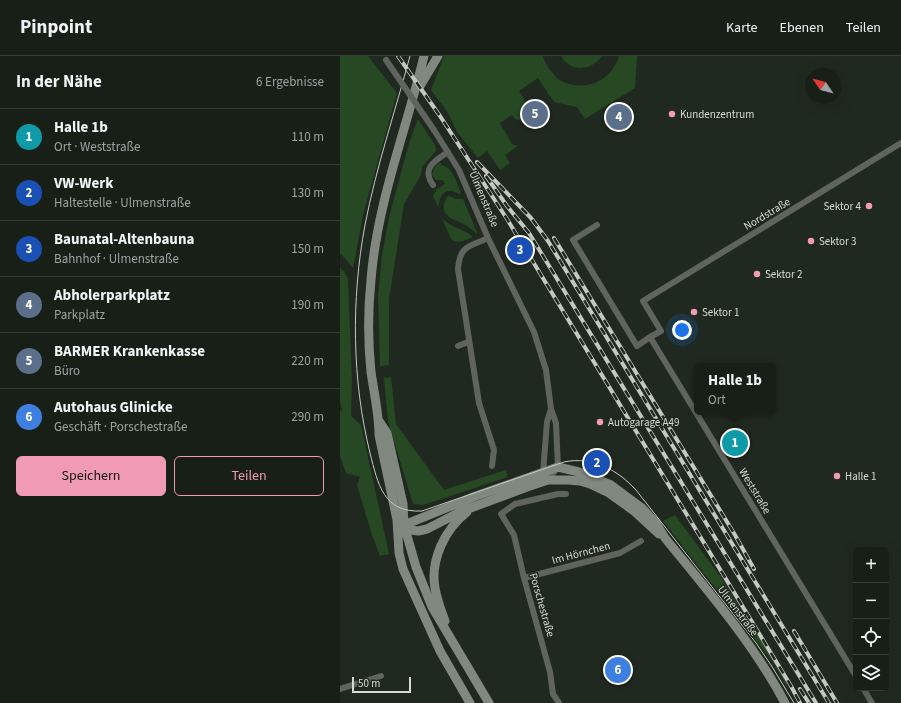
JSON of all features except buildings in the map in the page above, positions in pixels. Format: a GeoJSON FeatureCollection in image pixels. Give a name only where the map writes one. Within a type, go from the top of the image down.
{"type":"FeatureCollection","features":[{"type":"Feature","properties":{"kind":"main road"},"geometry":{"type":"LineString","coordinates":[[424,56],[416,92],[378,226],[369,305],[371,370],[379,420],[387,433],[403,504],[397,538],[403,569],[440,651],[470,703]]}},
{"type":"Feature","properties":{"kind":"main road"},"geometry":{"type":"LineString","coordinates":[[416,92],[438,56]]}},
{"type":"Feature","properties":{"kind":"main road","name":"Ulmenstraße"},"geometry":{"type":"LineString","coordinates":[[400,523],[411,530],[418,531],[427,529],[460,512],[473,508],[546,476],[558,467],[579,472],[611,485],[642,508],[656,523],[665,538],[737,628],[773,681],[785,703]]}},
{"type":"Feature","properties":{"kind":"main road","name":"Ulmenstraße"},"geometry":{"type":"LineString","coordinates":[[400,523],[476,496],[546,476],[580,481],[600,488],[634,511],[665,538]]}},
{"type":"Feature","properties":{"kind":"main road"},"geometry":{"type":"LineString","coordinates":[[452,642],[435,587],[437,555],[450,530],[461,517],[473,508]]}},
{"type":"Feature","properties":{"kind":"main road"},"geometry":{"type":"LineString","coordinates":[[400,523],[432,607],[489,703]]}},
{"type":"Feature","properties":{"kind":"street","name":"Ulmenstraße"},"geometry":{"type":"LineString","coordinates":[[384,58],[434,130],[459,170],[488,238],[534,332],[546,370],[551,409],[556,423],[558,467]]}},
{"type":"Feature","properties":{"kind":"street","name":"Nordstraße"},"geometry":{"type":"LineString","coordinates":[[650,338],[661,331],[642,301],[901,143]]}},
{"type":"Feature","properties":{"kind":"street"},"geometry":{"type":"LineString","coordinates":[[433,185],[429,180],[428,170],[433,162],[448,152]]}},
{"type":"Feature","properties":{"kind":"street"},"geometry":{"type":"LineString","coordinates":[[597,225],[572,240],[637,346],[650,338]]}},
{"type":"Feature","properties":{"kind":"street"},"geometry":{"type":"LineString","coordinates":[[488,238],[465,249],[460,254],[458,269],[468,342],[479,403],[494,450],[492,466]]}},
{"type":"Feature","properties":{"kind":"street","name":"Weststraße"},"geometry":{"type":"LineString","coordinates":[[650,338],[694,410]]}},
{"type":"Feature","properties":{"kind":"street"},"geometry":{"type":"LineString","coordinates":[[458,346],[468,342]]}},
{"type":"Feature","properties":{"kind":"street","name":"Ulmenstraße"},"geometry":{"type":"LineString","coordinates":[[546,476],[547,422],[551,409]]}},
{"type":"Feature","properties":{"kind":"street","name":"Weststraße"},"geometry":{"type":"LineString","coordinates":[[697,415],[853,671]]}},
{"type":"Feature","properties":{"kind":"street","name":"Porschestraße"},"geometry":{"type":"LineString","coordinates":[[560,703],[554,694],[550,672],[524,578],[514,535],[501,514],[515,504],[558,494],[566,494]]}},
{"type":"Feature","properties":{"kind":"street","name":"Im Hörnchen"},"geometry":{"type":"LineString","coordinates":[[524,578],[620,553],[641,541]]}},
{"type":"Feature","properties":{"kind":"street"},"geometry":{"type":"LineString","coordinates":[[340,689],[381,676]]}},
{"type":"Feature","properties":{"kind":"street"},"geometry":{"type":"LineString","coordinates":[[865,691],[872,703]]}},
{"type":"Feature","properties":{"kind":"green space"},"geometry":{"type":"Polygon","coordinates":[[[340,56],[368,56],[397,93],[363,215],[353,268],[340,254],[340,56]]]}},
{"type":"Feature","properties":{"kind":"green space"},"geometry":{"type":"Polygon","coordinates":[[[444,56],[543,56],[547,67],[561,81],[570,84],[588,85],[603,78],[610,72],[619,56],[637,56],[635,88],[585,119],[577,107],[554,102],[538,78],[519,91],[531,110],[529,116],[521,121],[515,119],[512,115],[500,123],[512,144],[518,146],[505,155],[510,163],[500,170],[487,151],[478,158],[457,132],[448,113],[431,90],[444,56]]]}},
{"type":"Feature","properties":{"kind":"green space"},"geometry":{"type":"Polygon","coordinates":[[[561,56],[602,56],[592,65],[581,68],[570,65],[561,56]]]}},
{"type":"Feature","properties":{"kind":"green space"},"geometry":{"type":"Polygon","coordinates":[[[418,119],[435,145],[436,151],[422,167],[421,175],[404,204],[389,299],[389,365],[380,366],[378,296],[382,255],[389,217],[409,143],[418,119]]]}},
{"type":"Feature","properties":{"kind":"green space"},"geometry":{"type":"Polygon","coordinates":[[[439,163],[452,172],[461,193],[459,194],[446,191],[440,199],[438,207],[433,196],[437,189],[445,184],[443,180],[436,180],[432,175],[434,168],[439,163]]]}},
{"type":"Feature","properties":{"kind":"green space"},"geometry":{"type":"Polygon","coordinates":[[[449,196],[456,199],[463,199],[477,234],[464,224],[447,215],[444,208],[444,203],[449,196]]]}},
{"type":"Feature","properties":{"kind":"green space"},"geometry":{"type":"Polygon","coordinates":[[[442,218],[449,224],[473,237],[462,241],[454,241],[451,239],[442,218]]]}},
{"type":"Feature","properties":{"kind":"green space"},"geometry":{"type":"Polygon","coordinates":[[[340,268],[344,271],[348,279],[352,380],[351,416],[361,425],[389,554],[380,556],[357,485],[360,477],[346,473],[340,456],[340,412],[342,410],[340,402],[340,268]]]}},
{"type":"Feature","properties":{"kind":"green space"},"geometry":{"type":"Polygon","coordinates":[[[391,377],[396,424],[444,490],[506,470],[508,477],[423,505],[413,504],[388,421],[384,378],[391,377]]]}},
{"type":"Feature","properties":{"kind":"green space"},"geometry":{"type":"Polygon","coordinates":[[[675,515],[722,579],[788,684],[786,685],[773,662],[663,521],[675,515]]]}},
{"type":"Feature","properties":{"kind":"tram line"},"geometry":{"type":"LineString","coordinates":[[410,56],[369,204],[360,253],[357,282],[356,340],[360,397],[370,453],[376,475],[384,494],[391,502],[399,507],[409,510],[422,511],[564,462],[585,461],[604,466],[621,476],[636,490],[756,643],[794,703]]}},
{"type":"Feature","properties":{"kind":"railway"},"geometry":{"type":"LineString","coordinates":[[398,56],[440,116],[507,219],[800,703]]}},
{"type":"Feature","properties":{"kind":"railway"},"geometry":{"type":"LineString","coordinates":[[477,162],[531,218],[548,241],[829,703]]}},
{"type":"Feature","properties":{"kind":"railway"},"geometry":{"type":"LineString","coordinates":[[486,176],[507,206],[529,233],[816,703]]}},
{"type":"Feature","properties":{"kind":"railway"},"geometry":{"type":"LineString","coordinates":[[554,238],[735,535],[754,569]]}},
{"type":"Feature","properties":{"kind":"railway"},"geometry":{"type":"LineString","coordinates":[[794,631],[837,703]]}},
{"type":"Feature","properties":{"kind":"railway"},"geometry":{"type":"LineString","coordinates":[[800,689],[809,703]]}},
{"type":"Feature","properties":{"kind":"place","name":"BARMER Krankenkasse"},"geometry":{"type":"Point","coordinates":[535,114]}},
{"type":"Feature","properties":{"kind":"place","name":"Kundenzentrum"},"geometry":{"type":"Point","coordinates":[672,114]}},
{"type":"Feature","properties":{"kind":"place","name":"Abholerparkplatz"},"geometry":{"type":"Point","coordinates":[619,117]}},
{"type":"Feature","properties":{"kind":"place","name":"Sektor 4"},"geometry":{"type":"Point","coordinates":[869,206]}},
{"type":"Feature","properties":{"kind":"place","name":"Sektor 3"},"geometry":{"type":"Point","coordinates":[811,241]}},
{"type":"Feature","properties":{"kind":"place","name":"Baunatal-Altenbauna"},"geometry":{"type":"Point","coordinates":[520,250]}},
{"type":"Feature","properties":{"kind":"place","name":"Sektor 2"},"geometry":{"type":"Point","coordinates":[757,274]}},
{"type":"Feature","properties":{"kind":"place","name":"Sektor 1"},"geometry":{"type":"Point","coordinates":[694,312]}},
{"type":"Feature","properties":{"kind":"place","name":"Autogarage A49"},"geometry":{"type":"Point","coordinates":[600,422]}},
{"type":"Feature","properties":{"kind":"place","name":"Halle 1b"},"geometry":{"type":"Point","coordinates":[735,443]}},
{"type":"Feature","properties":{"kind":"place","name":"VW-Werk"},"geometry":{"type":"Point","coordinates":[597,463]}},
{"type":"Feature","properties":{"kind":"place","name":"Halle 1"},"geometry":{"type":"Point","coordinates":[837,476]}},
{"type":"Feature","properties":{"kind":"place","name":"Autohaus Glinicke"},"geometry":{"type":"Point","coordinates":[618,670]}}]}
